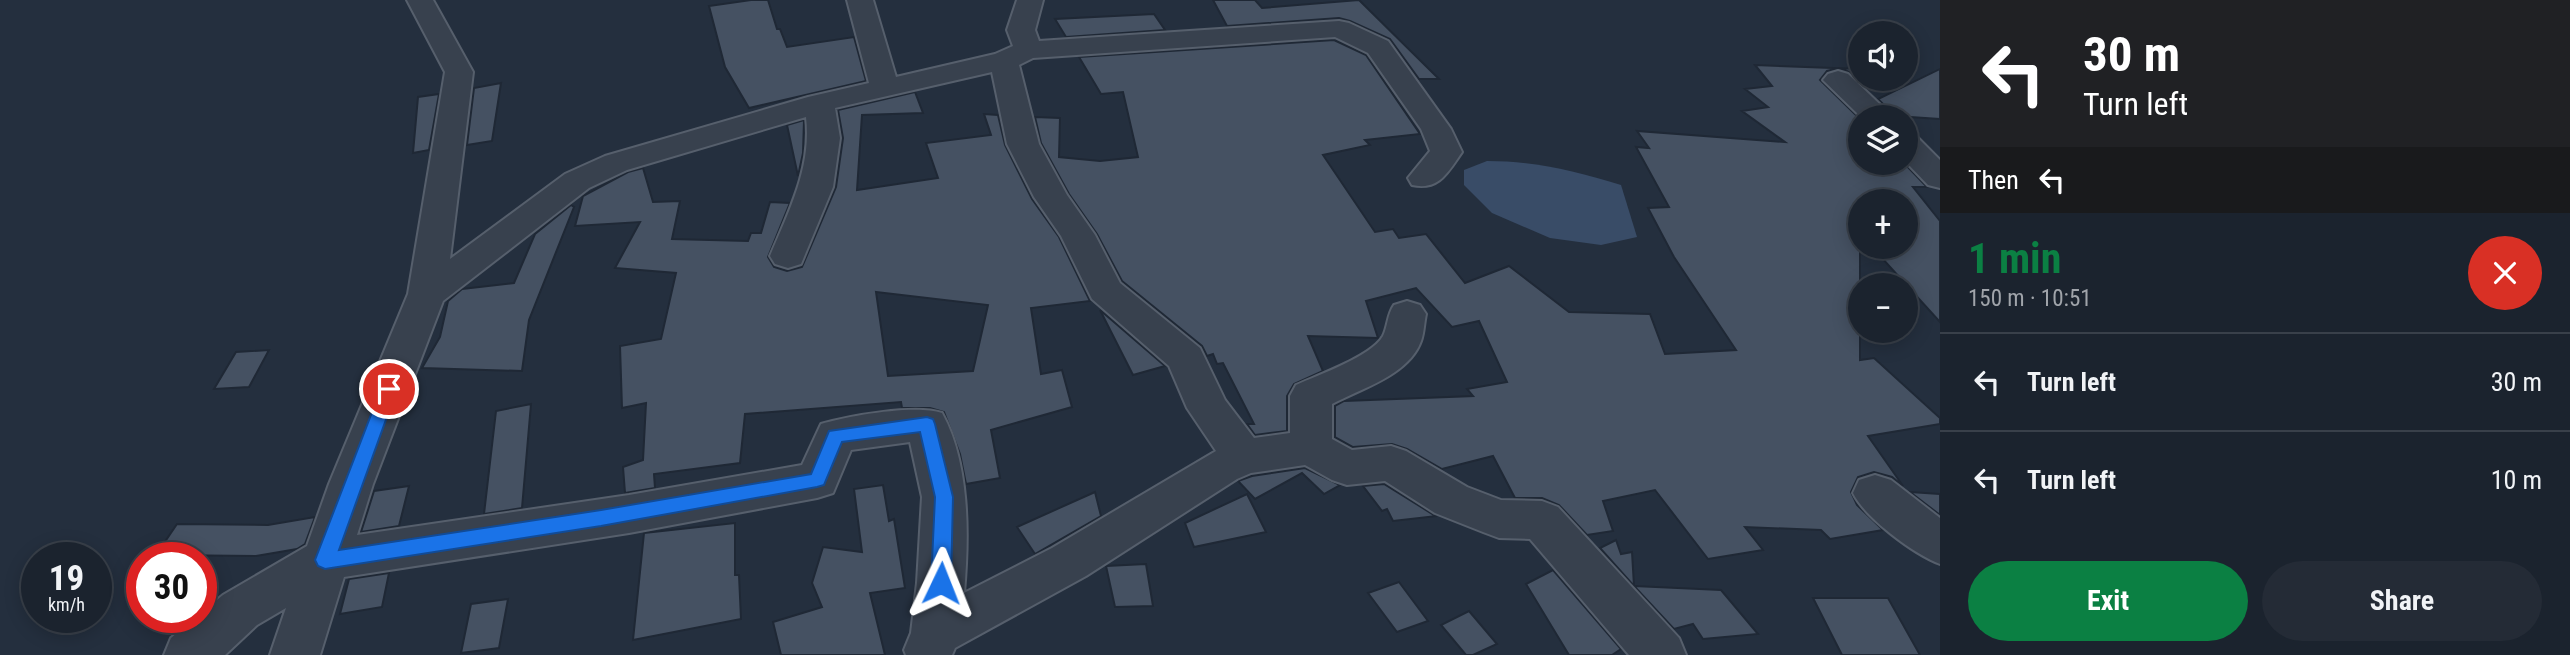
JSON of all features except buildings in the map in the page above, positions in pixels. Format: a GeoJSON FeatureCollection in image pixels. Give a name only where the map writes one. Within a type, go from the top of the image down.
{"type":"FeatureCollection","features":[{"type":"Feature","properties":{"kind":"street"},"geometry":{"type":"LineString","coordinates":[[295,655],[352,484],[426,294],[459,72],[420,0]]}},
{"type":"Feature","properties":{"kind":"street"},"geometry":{"type":"LineString","coordinates":[[860,0],[885,89]]}},
{"type":"Feature","properties":{"kind":"street"},"geometry":{"type":"LineString","coordinates":[[1030,0],[1016,55],[1023,144],[1051,197],[1078,235],[1105,290],[1186,358],[1208,408],[1244,457]]}},
{"type":"Feature","properties":{"kind":"street"},"geometry":{"type":"LineString","coordinates":[[426,294],[577,181],[616,163],[819,103],[1016,55],[1339,29],[1378,47],[1436,129],[1447,152],[1424,178]]}},
{"type":"Feature","properties":{"kind":"street"},"geometry":{"type":"LineString","coordinates":[[1838,80],[1865,105]]}},
{"type":"Feature","properties":{"kind":"street"},"geometry":{"type":"LineString","coordinates":[[788,256],[816,187],[824,138],[819,103]]}},
{"type":"Feature","properties":{"kind":"street"},"geometry":{"type":"LineString","coordinates":[[1918,156],[1940,178]]}},
{"type":"Feature","properties":{"kind":"street"},"geometry":{"type":"LineString","coordinates":[[1311,447],[1311,396],[1382,361],[1401,342],[1407,314]]}},
{"type":"Feature","properties":{"kind":"street"},"geometry":{"type":"LineString","coordinates":[[189,655],[240,610],[325,560],[601,518],[817,480],[835,436],[927,424],[944,497],[941,583],[932,644]]}},
{"type":"Feature","properties":{"kind":"street"},"geometry":{"type":"LineString","coordinates":[[932,644],[1168,500],[1244,457],[1311,447],[1347,468],[1391,463],[1451,499],[1499,519],[1542,520],[1661,655]]}},
{"type":"Feature","properties":{"kind":"street"},"geometry":{"type":"LineString","coordinates":[[1875,493],[1940,544]]}},
{"type":"Feature","properties":{"kind":"water"},"geometry":{"type":"Polygon","coordinates":[[[1487,161],[1554,168],[1621,185],[1637,237],[1601,245],[1550,238],[1492,213],[1464,185],[1464,170],[1487,161]]]}},
{"type":"Feature","properties":{"kind":"route"},"geometry":{"type":"LineString","coordinates":[[389,389],[325,560],[601,518],[817,480],[835,436],[927,424],[944,497],[941,583]]}}]}
